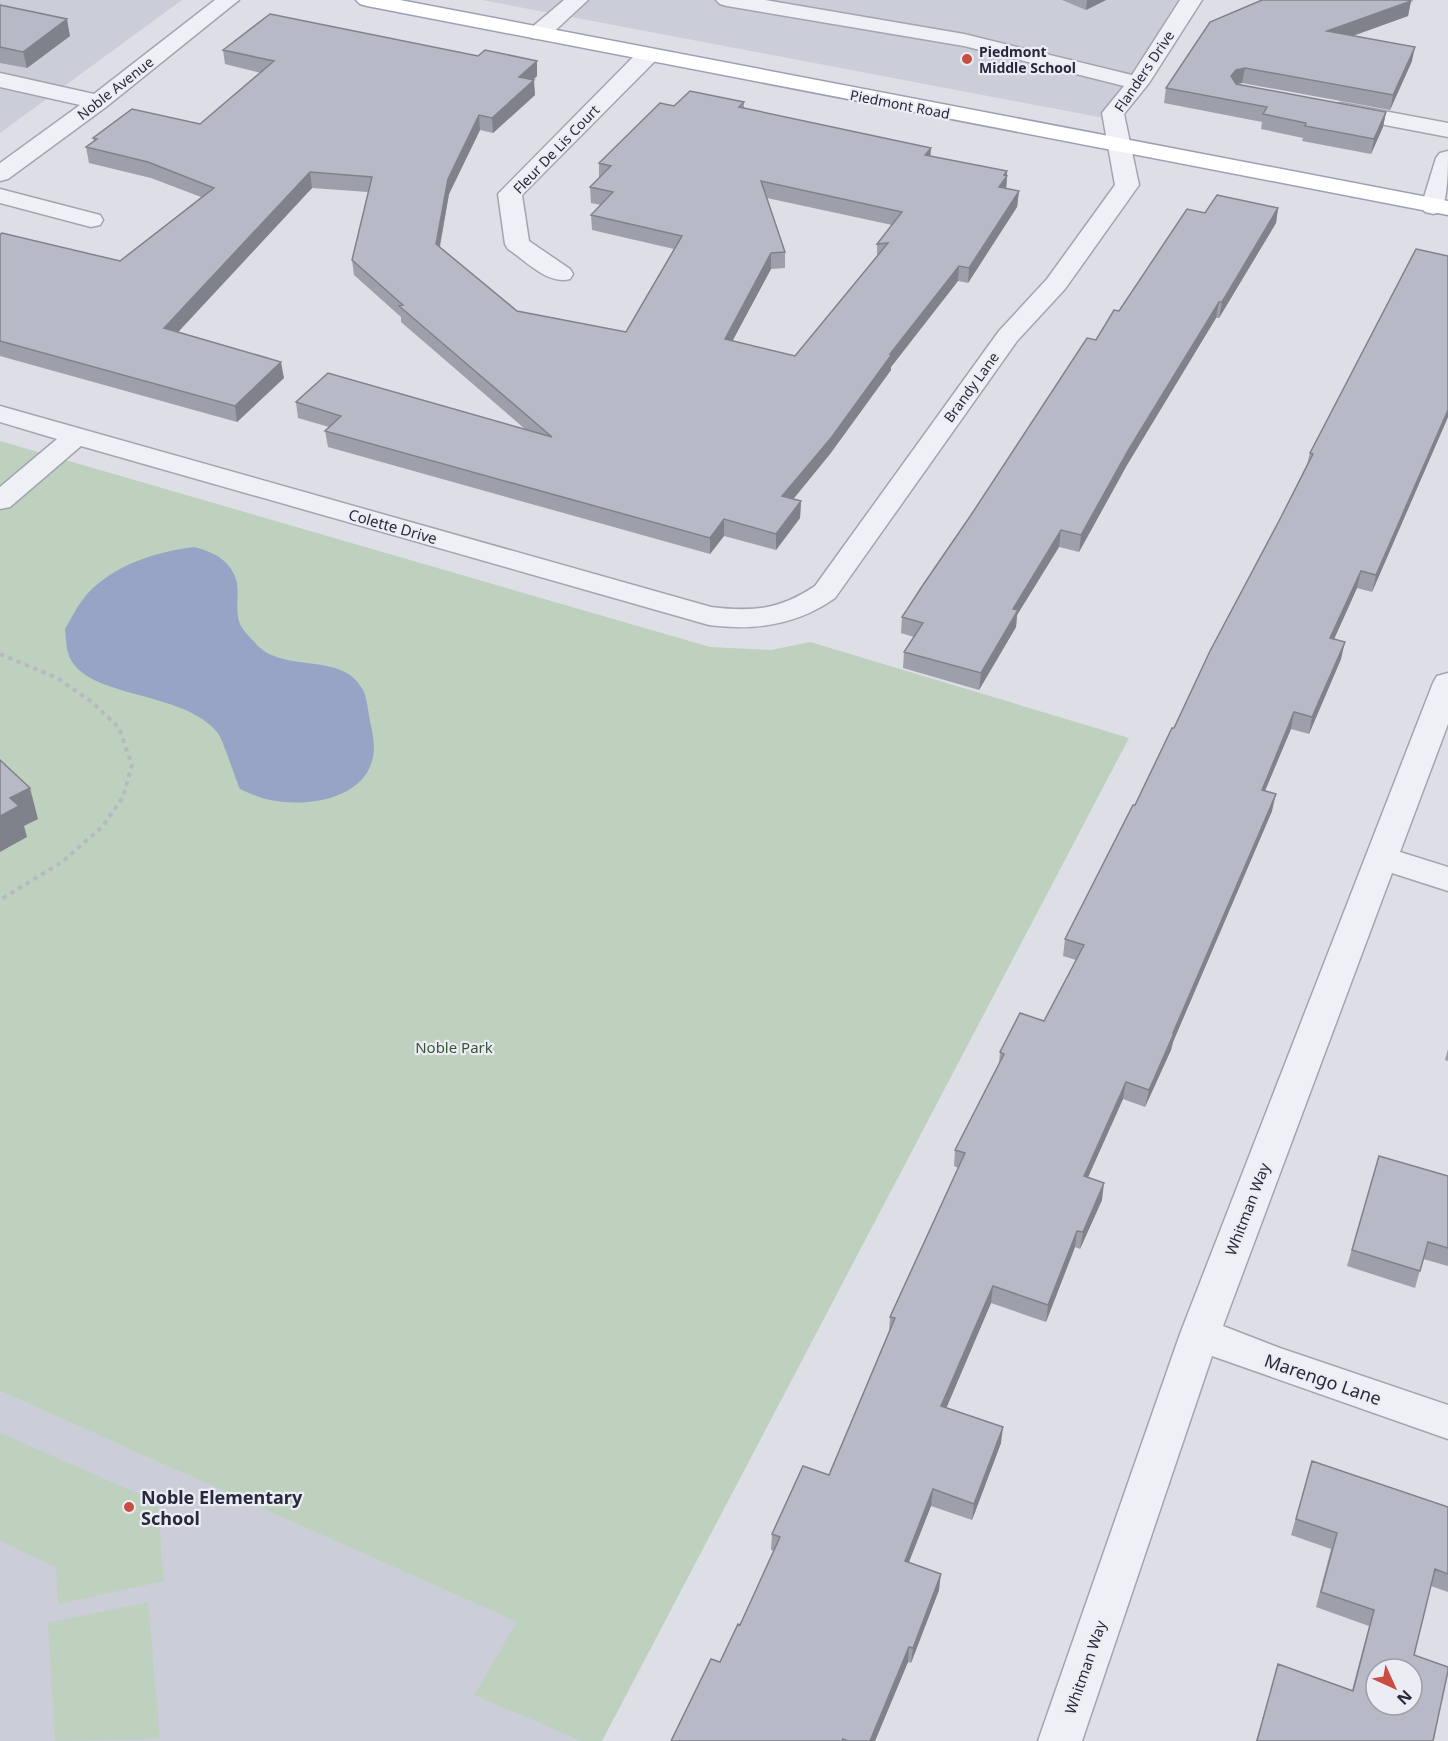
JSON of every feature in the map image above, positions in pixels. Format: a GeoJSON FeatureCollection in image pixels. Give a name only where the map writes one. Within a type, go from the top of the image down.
{"type":"FeatureCollection","features":[{"type":"Feature","properties":{"kind":"main road","name":"Piedmont Road"},"geometry":{"type":"LineString","coordinates":[[367,0],[1443,210]]}},
{"type":"Feature","properties":{"kind":"street","name":"Noble Avenue"},"geometry":{"type":"LineString","coordinates":[[0,174],[98,102],[228,0]]}},
{"type":"Feature","properties":{"kind":"street"},"geometry":{"type":"LineString","coordinates":[[539,33],[577,0]]}},
{"type":"Feature","properties":{"kind":"street"},"geometry":{"type":"LineString","coordinates":[[727,0],[964,40],[1138,83]]}},
{"type":"Feature","properties":{"kind":"street","name":"Flanders Drive"},"geometry":{"type":"LineString","coordinates":[[1119,146],[1113,113],[1138,83],[1191,0]]}},
{"type":"Feature","properties":{"kind":"street"},"geometry":{"type":"LineString","coordinates":[[871,4],[964,40]]}},
{"type":"Feature","properties":{"kind":"street","name":"Fleur De Lis Court"},"geometry":{"type":"LineString","coordinates":[[561,274],[518,244],[510,194],[648,55]]}},
{"type":"Feature","properties":{"kind":"street"},"geometry":{"type":"LineString","coordinates":[[0,80],[98,102]]}},
{"type":"Feature","properties":{"kind":"street"},"geometry":{"type":"LineString","coordinates":[[1322,106],[1448,130]]}},
{"type":"Feature","properties":{"kind":"street","name":"Brandy Lane"},"geometry":{"type":"LineString","coordinates":[[788,614],[809,604],[825,592],[1008,336],[1056,284],[1124,190],[1127,185],[1119,146]]}},
{"type":"Feature","properties":{"kind":"street"},"geometry":{"type":"LineString","coordinates":[[1443,210],[1448,158]]}},
{"type":"Feature","properties":{"kind":"street"},"geometry":{"type":"LineString","coordinates":[[0,196],[91,220]]}},
{"type":"Feature","properties":{"kind":"street","name":"Colette Drive"},"geometry":{"type":"LineString","coordinates":[[0,414],[709,616],[744,620],[788,614]]}},
{"type":"Feature","properties":{"kind":"street"},"geometry":{"type":"LineString","coordinates":[[0,501],[76,436]]}},
{"type":"Feature","properties":{"kind":"street","name":"Whitman Way"},"geometry":{"type":"LineString","coordinates":[[1060,1741],[1200,1334],[1448,683]]}},
{"type":"Feature","properties":{"kind":"street"},"geometry":{"type":"LineString","coordinates":[[1380,858],[1448,879]]}},
{"type":"Feature","properties":{"kind":"street","name":"Marengo Lane"},"geometry":{"type":"LineString","coordinates":[[1200,1334],[1269,1361],[1448,1422]]}},
{"type":"Feature","properties":{"kind":"path"},"geometry":{"type":"LineString","coordinates":[[0,654],[57,678],[92,702],[119,728],[132,765],[123,797],[103,826],[62,862],[0,900]]}},
{"type":"Feature","properties":{"kind":"shaded area"},"geometry":{"type":"Polygon","coordinates":[[[0,0],[182,0],[0,133],[0,0]]]}},
{"type":"Feature","properties":{"kind":"shaded area","name":"Piedmont Middle School"},"geometry":{"type":"Polygon","coordinates":[[[482,0],[1178,0],[1104,118],[482,0]]]}},
{"type":"Feature","properties":{"kind":"shaded area","name":"Noble Elementary School"},"geometry":{"type":"Polygon","coordinates":[[[0,1391],[518,1622],[475,1695],[581,1741],[0,1741],[0,1391]]]}},
{"type":"Feature","properties":{"kind":"green space","name":"Noble Park"},"geometry":{"type":"Polygon","coordinates":[[[0,441],[710,647],[771,650],[810,642],[1129,738],[602,1741],[581,1741],[474,1695],[517,1622],[0,1391],[0,441]]]}},
{"type":"Feature","properties":{"kind":"green space"},"geometry":{"type":"Polygon","coordinates":[[[0,1433],[157,1502],[164,1581],[58,1604],[56,1567],[0,1541],[0,1433]]]}},
{"type":"Feature","properties":{"kind":"green space"},"geometry":{"type":"Polygon","coordinates":[[[148,1602],[160,1739],[55,1741],[48,1623],[148,1602]]]}},
{"type":"Feature","properties":{"kind":"water"},"geometry":{"type":"Polygon","coordinates":[[[194,547],[221,559],[235,575],[240,624],[257,645],[269,654],[283,659],[328,666],[342,671],[354,678],[363,690],[374,751],[366,774],[344,793],[314,801],[283,802],[258,797],[240,789],[218,733],[202,719],[182,709],[95,680],[79,670],[69,656],[65,629],[85,597],[99,583],[137,561],[165,552],[194,547]]]}},
{"type":"Feature","properties":{"kind":"building"},"geometry":{"type":"Polygon","coordinates":[[[1262,0],[1411,1],[1327,31],[1415,47],[1393,95],[1245,68],[1236,70],[1231,76],[1236,84],[1386,112],[1374,139],[1305,126],[1306,123],[1263,114],[1267,107],[1166,88],[1210,22],[1262,0]]]}},
{"type":"Feature","properties":{"kind":"building"},"geometry":{"type":"Polygon","coordinates":[[[0,5],[67,19],[23,52],[0,47],[0,5]]]}},
{"type":"Feature","properties":{"kind":"building"},"geometry":{"type":"Polygon","coordinates":[[[270,14],[478,56],[485,50],[537,61],[519,77],[534,80],[492,118],[479,115],[448,179],[436,244],[517,311],[626,332],[682,236],[591,215],[613,192],[590,187],[611,166],[599,163],[660,103],[674,106],[690,91],[744,102],[739,107],[931,148],[925,155],[1007,171],[1004,175],[1007,176],[999,187],[1019,191],[969,268],[959,266],[890,354],[892,354],[831,438],[782,496],[801,501],[776,534],[724,519],[710,538],[325,431],[341,416],[296,402],[328,373],[552,437],[399,306],[403,305],[352,260],[372,177],[310,172],[164,328],[281,362],[235,406],[0,341],[0,234],[120,261],[214,188],[148,162],[86,147],[97,139],[93,138],[132,109],[200,124],[274,61],[223,50],[270,14]],[[761,181],[785,252],[771,253],[725,339],[795,356],[888,243],[877,244],[902,212],[761,181]]]}},
{"type":"Feature","properties":{"kind":"building"},"geometry":{"type":"Polygon","coordinates":[[[1217,195],[1278,208],[1129,449],[1081,535],[1061,530],[1013,609],[1018,610],[981,673],[904,652],[923,623],[902,617],[1087,338],[1096,340],[1114,310],[1119,311],[1187,209],[1205,213],[1217,195]]]}},
{"type":"Feature","properties":{"kind":"building"},"geometry":{"type":"Polygon","coordinates":[[[1416,249],[1448,256],[1448,410],[1376,575],[1361,571],[1330,638],[1345,642],[1312,717],[1294,712],[1262,790],[1276,794],[1149,1090],[1126,1082],[1084,1176],[1104,1183],[1083,1232],[1077,1231],[1048,1305],[993,1286],[941,1406],[1003,1427],[974,1504],[933,1489],[905,1561],[941,1574],[913,1648],[909,1647],[870,1741],[843,1739],[842,1741],[671,1741],[711,1659],[720,1662],[738,1624],[740,1625],[780,1537],[772,1534],[803,1466],[829,1475],[895,1318],[890,1317],[965,1153],[955,1150],[1004,1054],[1000,1052],[1020,1013],[1044,1021],[1084,945],[1065,939],[1174,728],[1210,651],[1313,454],[1310,453],[1416,249]]]}},
{"type":"Feature","properties":{"kind":"building"},"geometry":{"type":"Polygon","coordinates":[[[0,760],[30,788],[10,798],[19,806],[0,816],[0,760]]]}},
{"type":"Feature","properties":{"kind":"building"},"geometry":{"type":"Polygon","coordinates":[[[1379,1156],[1448,1176],[1448,1248],[1428,1242],[1420,1271],[1352,1250],[1379,1156]]]}},
{"type":"Feature","properties":{"kind":"building"},"geometry":{"type":"Polygon","coordinates":[[[1312,1461],[1448,1507],[1448,1574],[1435,1569],[1414,1655],[1420,1657],[1364,1657],[1364,1717],[1424,1717],[1424,1659],[1448,1667],[1433,1741],[1257,1741],[1278,1664],[1353,1691],[1374,1610],[1321,1592],[1337,1533],[1296,1519],[1312,1461]]]}},
{"type":"Feature","properties":{"kind":"place","name":"Piedmont Middle School"},"geometry":{"type":"Point","coordinates":[967,59]}},
{"type":"Feature","properties":{"kind":"place","name":"Noble Elementary School"},"geometry":{"type":"Point","coordinates":[129,1507]}}]}
